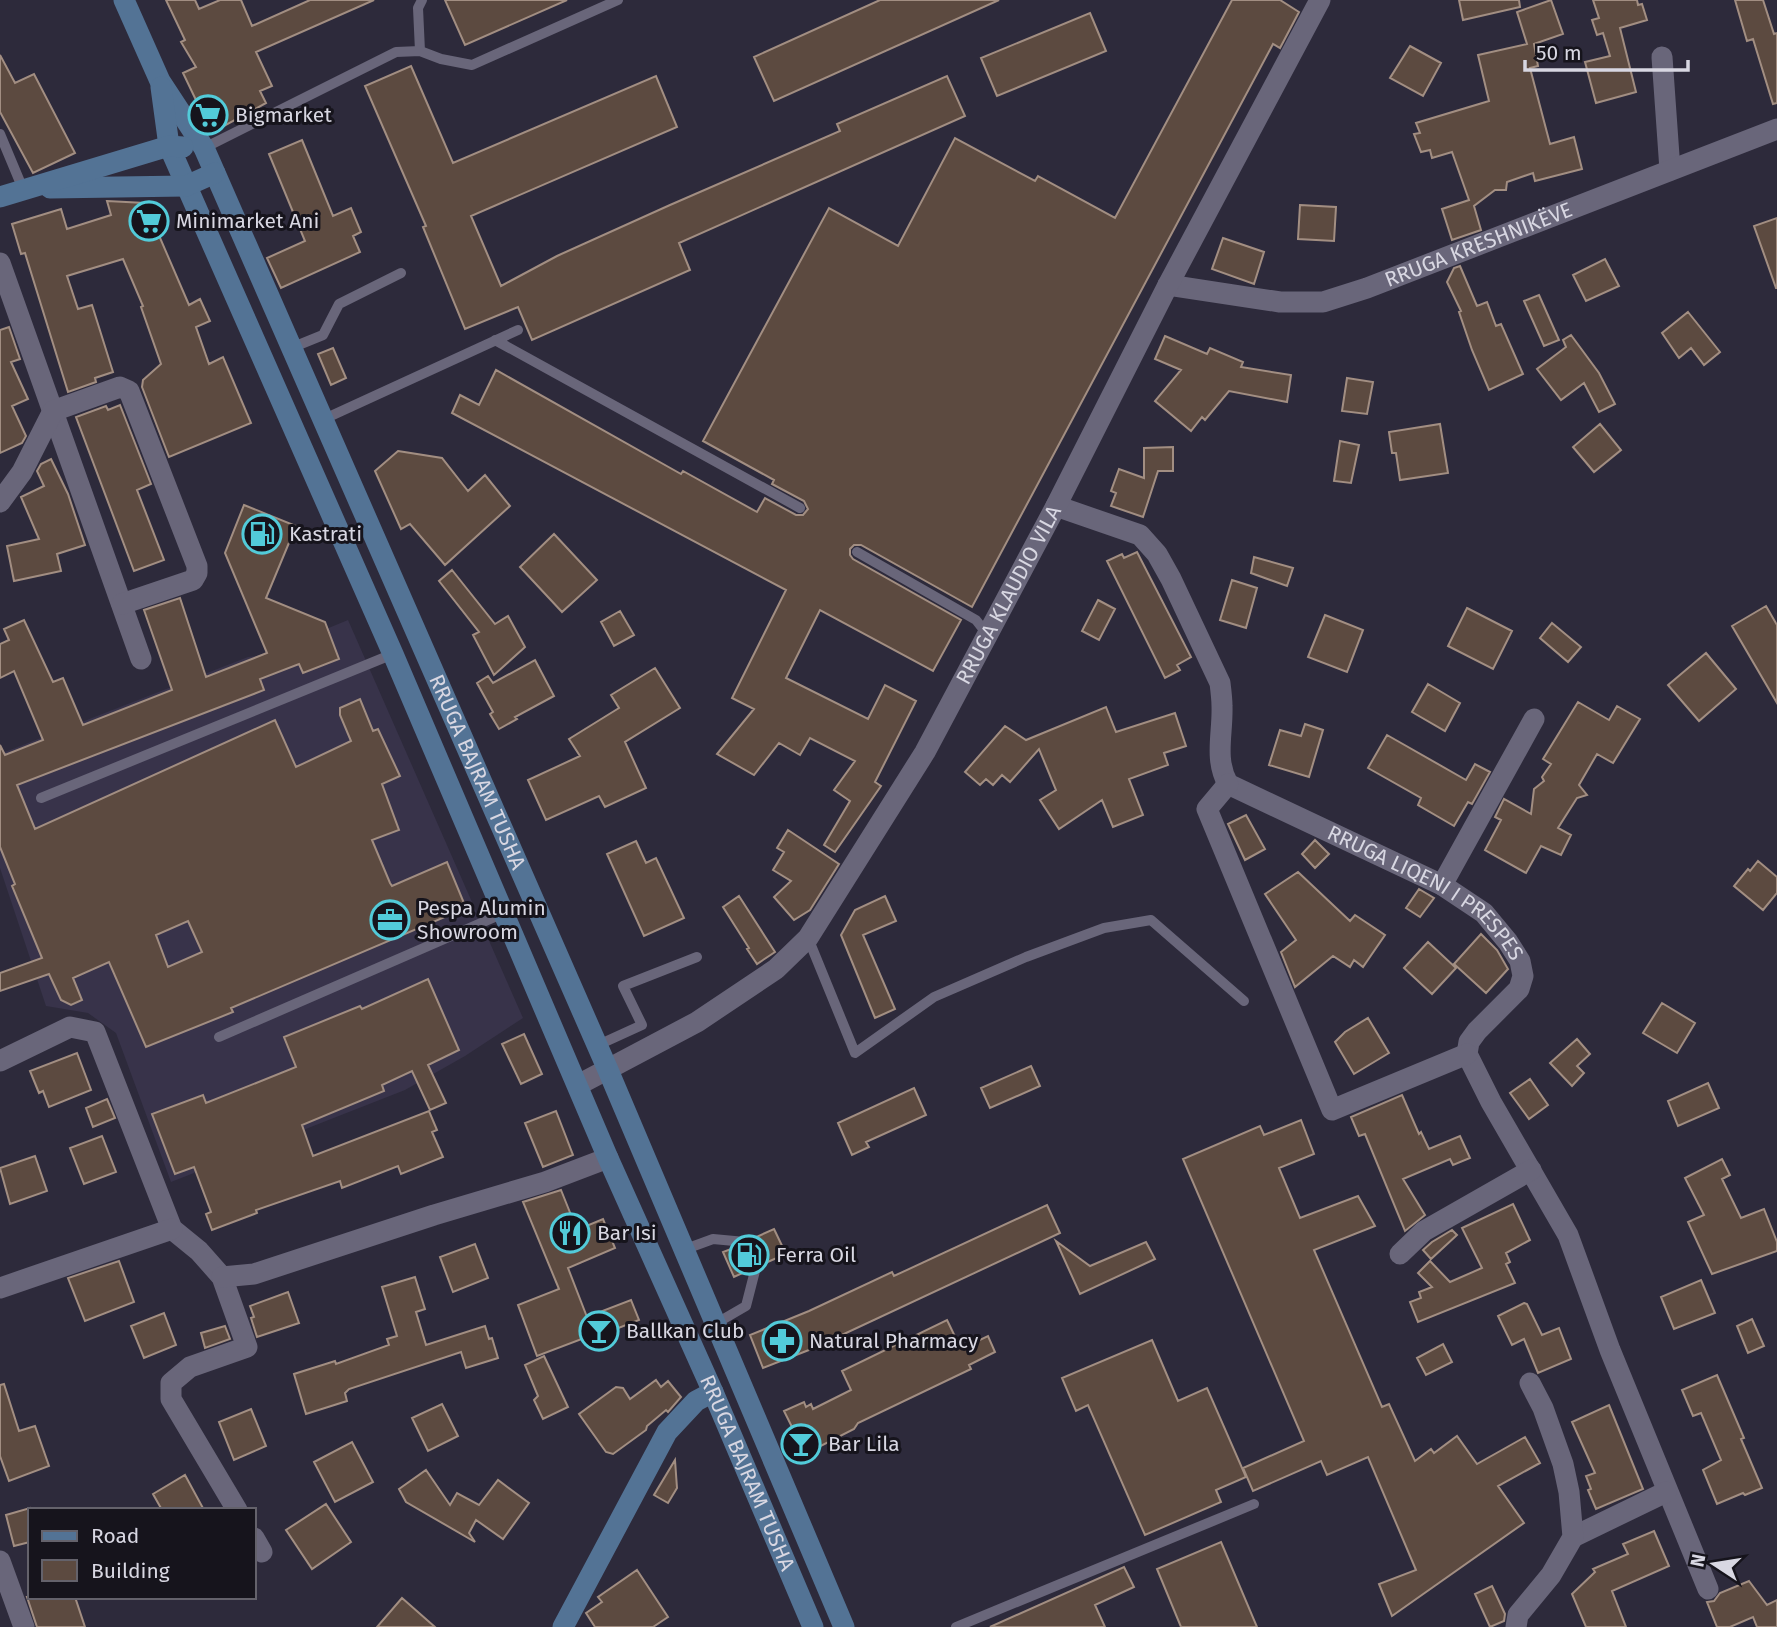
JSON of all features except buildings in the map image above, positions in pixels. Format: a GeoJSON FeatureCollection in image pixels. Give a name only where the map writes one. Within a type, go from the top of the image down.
{"type":"FeatureCollection","features":[{"type":"Feature","properties":{"kind":"main road","name":"RRUGA BAJRAM TUSHA"},"geometry":{"type":"LineString","coordinates":[[124,0],[160,81],[204,148],[608,1070],[844,1627]]}},
{"type":"Feature","properties":{"kind":"main road","name":"RRUGA BAJRAM TUSHA"},"geometry":{"type":"LineString","coordinates":[[160,81],[169,146],[393,654],[608,1158],[713,1392],[813,1627]]}},
{"type":"Feature","properties":{"kind":"main road"},"geometry":{"type":"LineString","coordinates":[[0,197],[169,146],[204,148]]}},
{"type":"Feature","properties":{"kind":"main road"},"geometry":{"type":"LineString","coordinates":[[23,189],[186,186],[215,173]]}},
{"type":"Feature","properties":{"kind":"main road"},"geometry":{"type":"LineString","coordinates":[[563,1627],[667,1432],[696,1401],[713,1392]]}},
{"type":"Feature","properties":{"kind":"street","name":"RRUGA KLAUDIO VILA"},"geometry":{"type":"LineString","coordinates":[[578,1084],[697,1022],[776,969],[808,939],[925,752],[1320,0]]}},
{"type":"Feature","properties":{"kind":"street"},"geometry":{"type":"LineString","coordinates":[[1662,57],[1670,170]]}},
{"type":"Feature","properties":{"kind":"street","name":"RRUGA KRESHNIKËVE"},"geometry":{"type":"LineString","coordinates":[[1168,285],[1280,302],[1323,302],[1367,288],[1777,129]]}},
{"type":"Feature","properties":{"kind":"street"},"geometry":{"type":"LineString","coordinates":[[0,263],[141,659]]}},
{"type":"Feature","properties":{"kind":"street"},"geometry":{"type":"LineString","coordinates":[[0,502],[22,472],[53,411],[120,387],[129,391],[197,566],[197,573],[193,580],[122,604]]}},
{"type":"Feature","properties":{"kind":"street"},"geometry":{"type":"LineString","coordinates":[[1056,506],[1140,536],[1157,554],[1220,684],[1223,705],[1219,755],[1221,772],[1228,784],[1207,809],[1332,1110],[1467,1054],[1491,1102],[1568,1235],[1601,1328],[1708,1589]]}},
{"type":"Feature","properties":{"kind":"street"},"geometry":{"type":"LineString","coordinates":[[1442,885],[1534,719]]}},
{"type":"Feature","properties":{"kind":"street","name":"RRUGA LIQENI I PRESPES"},"geometry":{"type":"LineString","coordinates":[[1228,784],[1442,885],[1484,913],[1520,961],[1523,976],[1519,989],[1469,1042],[1467,1054]]}},
{"type":"Feature","properties":{"kind":"street"},"geometry":{"type":"LineString","coordinates":[[0,1060],[70,1027],[95,1032],[172,1229],[200,1251],[222,1277],[247,1347],[190,1367],[171,1383],[171,1399],[236,1508]]}},
{"type":"Feature","properties":{"kind":"street"},"geometry":{"type":"LineString","coordinates":[[222,1277],[267,1270],[545,1182],[608,1158]]}},
{"type":"Feature","properties":{"kind":"street"},"geometry":{"type":"LineString","coordinates":[[1400,1254],[1424,1231],[1531,1170]]}},
{"type":"Feature","properties":{"kind":"street"},"geometry":{"type":"LineString","coordinates":[[0,1288],[172,1229]]}},
{"type":"Feature","properties":{"kind":"street"},"geometry":{"type":"LineString","coordinates":[[1530,1383],[1547,1419],[1563,1464],[1573,1537]]}},
{"type":"Feature","properties":{"kind":"street"},"geometry":{"type":"LineString","coordinates":[[1516,1627],[1518,1615],[1551,1575],[1573,1537],[1667,1492]]}},
{"type":"Feature","properties":{"kind":"street"},"geometry":{"type":"LineString","coordinates":[[0,1561],[24,1627]]}},
{"type":"Feature","properties":{"kind":"lane"},"geometry":{"type":"LineString","coordinates":[[420,51],[418,8],[422,0]]}},
{"type":"Feature","properties":{"kind":"lane"},"geometry":{"type":"LineString","coordinates":[[204,148],[396,52],[420,51],[441,59],[472,65],[618,0]]}},
{"type":"Feature","properties":{"kind":"lane"},"geometry":{"type":"LineString","coordinates":[[0,134],[23,189]]}},
{"type":"Feature","properties":{"kind":"lane"},"geometry":{"type":"LineString","coordinates":[[291,348],[323,335],[339,304],[401,272]]}},
{"type":"Feature","properties":{"kind":"lane"},"geometry":{"type":"LineString","coordinates":[[322,420],[519,330]]}},
{"type":"Feature","properties":{"kind":"lane"},"geometry":{"type":"LineString","coordinates":[[495,340],[800,508]]}},
{"type":"Feature","properties":{"kind":"lane"},"geometry":{"type":"LineString","coordinates":[[857,552],[976,620],[987,634]]}},
{"type":"Feature","properties":{"kind":"lane"},"geometry":{"type":"LineString","coordinates":[[41,798],[393,654]]}},
{"type":"Feature","properties":{"kind":"lane"},"geometry":{"type":"LineString","coordinates":[[219,1037],[505,913]]}},
{"type":"Feature","properties":{"kind":"lane"},"geometry":{"type":"LineString","coordinates":[[808,939],[855,1053],[934,997],[1026,957],[1104,928],[1151,920],[1244,1002]]}},
{"type":"Feature","properties":{"kind":"lane"},"geometry":{"type":"LineString","coordinates":[[596,1046],[642,1025],[623,986],[697,957]]}},
{"type":"Feature","properties":{"kind":"lane"},"geometry":{"type":"LineString","coordinates":[[683,1250],[713,1239],[745,1242]]}},
{"type":"Feature","properties":{"kind":"lane"},"geometry":{"type":"LineString","coordinates":[[715,1324],[746,1306],[756,1267]]}},
{"type":"Feature","properties":{"kind":"lane"},"geometry":{"type":"LineString","coordinates":[[956,1627],[1254,1504]]}},
{"type":"Feature","properties":{"kind":"shaded area"},"geometry":{"type":"Polygon","coordinates":[[[348,620],[523,1018],[465,1056],[405,1090],[171,1182],[116,1033],[88,1013],[46,1006],[0,868],[0,754],[248,657],[263,655],[348,620]]]}},
{"type":"Feature","properties":{"kind":"place","name":"Bigmarket"},"geometry":{"type":"Point","coordinates":[208,115]}},
{"type":"Feature","properties":{"kind":"place","name":"Minimarket Ani"},"geometry":{"type":"Point","coordinates":[149,221]}},
{"type":"Feature","properties":{"kind":"place","name":"Kastrati"},"geometry":{"type":"Point","coordinates":[262,534]}},
{"type":"Feature","properties":{"kind":"place","name":"Pespa Alumin Showroom"},"geometry":{"type":"Point","coordinates":[390,920]}},
{"type":"Feature","properties":{"kind":"place","name":"Bar Isi"},"geometry":{"type":"Point","coordinates":[570,1233]}},
{"type":"Feature","properties":{"kind":"place","name":"Ferra Oil"},"geometry":{"type":"Point","coordinates":[749,1255]}},
{"type":"Feature","properties":{"kind":"place","name":"Ballkan Club"},"geometry":{"type":"Point","coordinates":[599,1331]}},
{"type":"Feature","properties":{"kind":"place","name":"Natural Pharmacy"},"geometry":{"type":"Point","coordinates":[782,1341]}},
{"type":"Feature","properties":{"kind":"place","name":"Bar Lila"},"geometry":{"type":"Point","coordinates":[801,1444]}}]}
